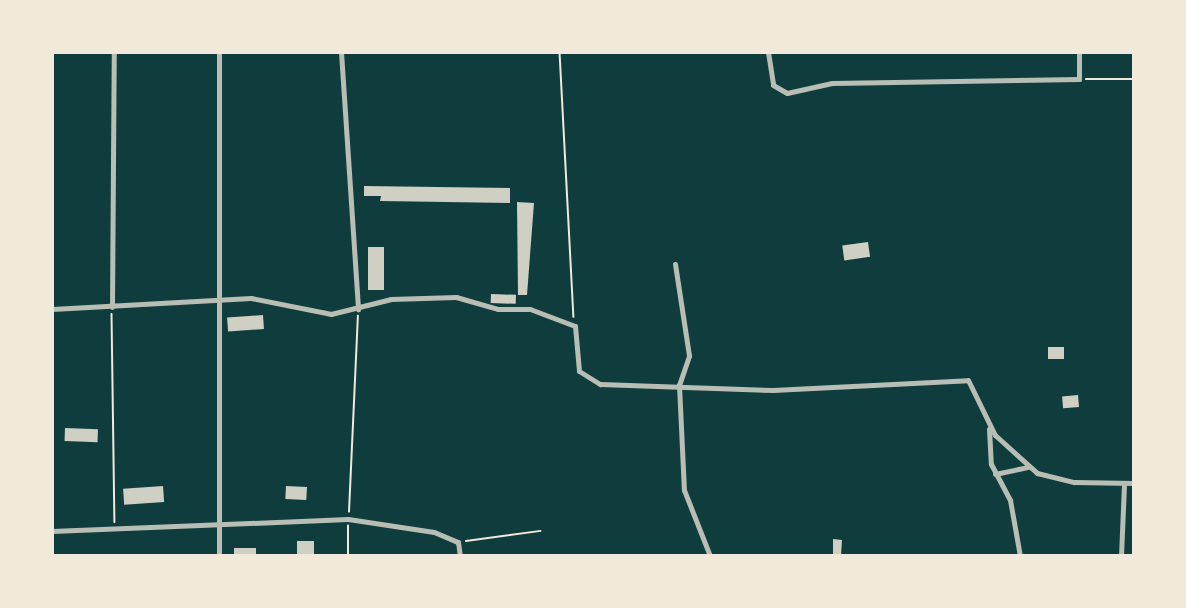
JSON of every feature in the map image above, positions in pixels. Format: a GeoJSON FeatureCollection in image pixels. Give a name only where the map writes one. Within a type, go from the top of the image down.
{"type":"FeatureCollection","features":[{"type":"Feature","properties":{"kind":"street"},"geometry":{"type":"LineString","coordinates":[[112,308],[114,52]]}},
{"type":"Feature","properties":{"kind":"street"},"geometry":{"type":"LineString","coordinates":[[219,52],[219,555]]}},
{"type":"Feature","properties":{"kind":"street"},"geometry":{"type":"LineString","coordinates":[[341,52],[358,309]]}},
{"type":"Feature","properties":{"kind":"street"},"geometry":{"type":"LineString","coordinates":[[768,52],[773,85],[787,93],[832,83],[1079,79],[1079,52]]}},
{"type":"Feature","properties":{"kind":"street"},"geometry":{"type":"LineString","coordinates":[[675,264],[689,356],[679,385],[684,490],[711,555]]}},
{"type":"Feature","properties":{"kind":"street"},"geometry":{"type":"LineString","coordinates":[[52,309],[218,304],[250,298],[318,315],[358,309],[391,299],[448,296],[498,309],[530,309],[575,326],[585,379],[794,389],[963,378],[980,394],[989,427],[995,474],[1010,500],[1020,555]]}},
{"type":"Feature","properties":{"kind":"street"},"geometry":{"type":"LineString","coordinates":[[989,427],[1026,467],[1059,481],[1134,483]]}},
{"type":"Feature","properties":{"kind":"street"},"geometry":{"type":"LineString","coordinates":[[995,474],[1026,467]]}},
{"type":"Feature","properties":{"kind":"street"},"geometry":{"type":"LineString","coordinates":[[1122,555],[1124,483]]}},
{"type":"Feature","properties":{"kind":"street"},"geometry":{"type":"LineString","coordinates":[[52,531],[348,519],[426,531],[458,542],[460,555]]}},
{"type":"Feature","properties":{"kind":"path"},"geometry":{"type":"LineString","coordinates":[[560,52],[575,326]]}},
{"type":"Feature","properties":{"kind":"path"},"geometry":{"type":"LineString","coordinates":[[1079,79],[1134,79]]}},
{"type":"Feature","properties":{"kind":"path"},"geometry":{"type":"LineString","coordinates":[[112,308],[115,529]]}},
{"type":"Feature","properties":{"kind":"path"},"geometry":{"type":"LineString","coordinates":[[348,555],[358,309]]}},
{"type":"Feature","properties":{"kind":"path"},"geometry":{"type":"LineString","coordinates":[[458,542],[540,531]]}},
{"type":"Feature","properties":{"kind":"building"},"geometry":{"type":"Polygon","coordinates":[[[364,186],[510,188],[510,203],[380,201],[381,196],[364,196],[364,186]]]}},
{"type":"Feature","properties":{"kind":"building"},"geometry":{"type":"Polygon","coordinates":[[[517,202],[534,203],[527,295],[518,295],[517,202]]]}},
{"type":"Feature","properties":{"kind":"building"},"geometry":{"type":"Polygon","coordinates":[[[868,242],[870,257],[844,260],[842,246],[868,242]]]}},
{"type":"Feature","properties":{"kind":"building"},"geometry":{"type":"Polygon","coordinates":[[[368,247],[384,247],[384,290],[368,290],[368,247]]]}},
{"type":"Feature","properties":{"kind":"building"},"geometry":{"type":"Polygon","coordinates":[[[491,294],[516,295],[516,304],[491,303],[491,294]]]}},
{"type":"Feature","properties":{"kind":"building"},"geometry":{"type":"Polygon","coordinates":[[[263,315],[264,329],[228,331],[227,318],[263,315]]]}},
{"type":"Feature","properties":{"kind":"building"},"geometry":{"type":"Polygon","coordinates":[[[1048,347],[1064,347],[1064,359],[1048,359],[1048,347]]]}},
{"type":"Feature","properties":{"kind":"building"},"geometry":{"type":"Polygon","coordinates":[[[1078,395],[1079,407],[1063,408],[1062,396],[1078,395]]]}},
{"type":"Feature","properties":{"kind":"building"},"geometry":{"type":"Polygon","coordinates":[[[65,428],[98,429],[98,442],[65,441],[65,428]]]}},
{"type":"Feature","properties":{"kind":"building"},"geometry":{"type":"Polygon","coordinates":[[[163,486],[164,502],[124,505],[123,489],[163,486]]]}},
{"type":"Feature","properties":{"kind":"building"},"geometry":{"type":"Polygon","coordinates":[[[286,486],[307,487],[306,500],[285,499],[286,486]]]}},
{"type":"Feature","properties":{"kind":"building"},"geometry":{"type":"Polygon","coordinates":[[[833,539],[842,540],[841,556],[833,556],[833,539]]]}},
{"type":"Feature","properties":{"kind":"building"},"geometry":{"type":"Polygon","coordinates":[[[297,541],[314,541],[314,556],[297,556],[297,541]]]}},
{"type":"Feature","properties":{"kind":"building"},"geometry":{"type":"Polygon","coordinates":[[[234,548],[256,548],[256,556],[234,556],[234,548]]]}}]}
